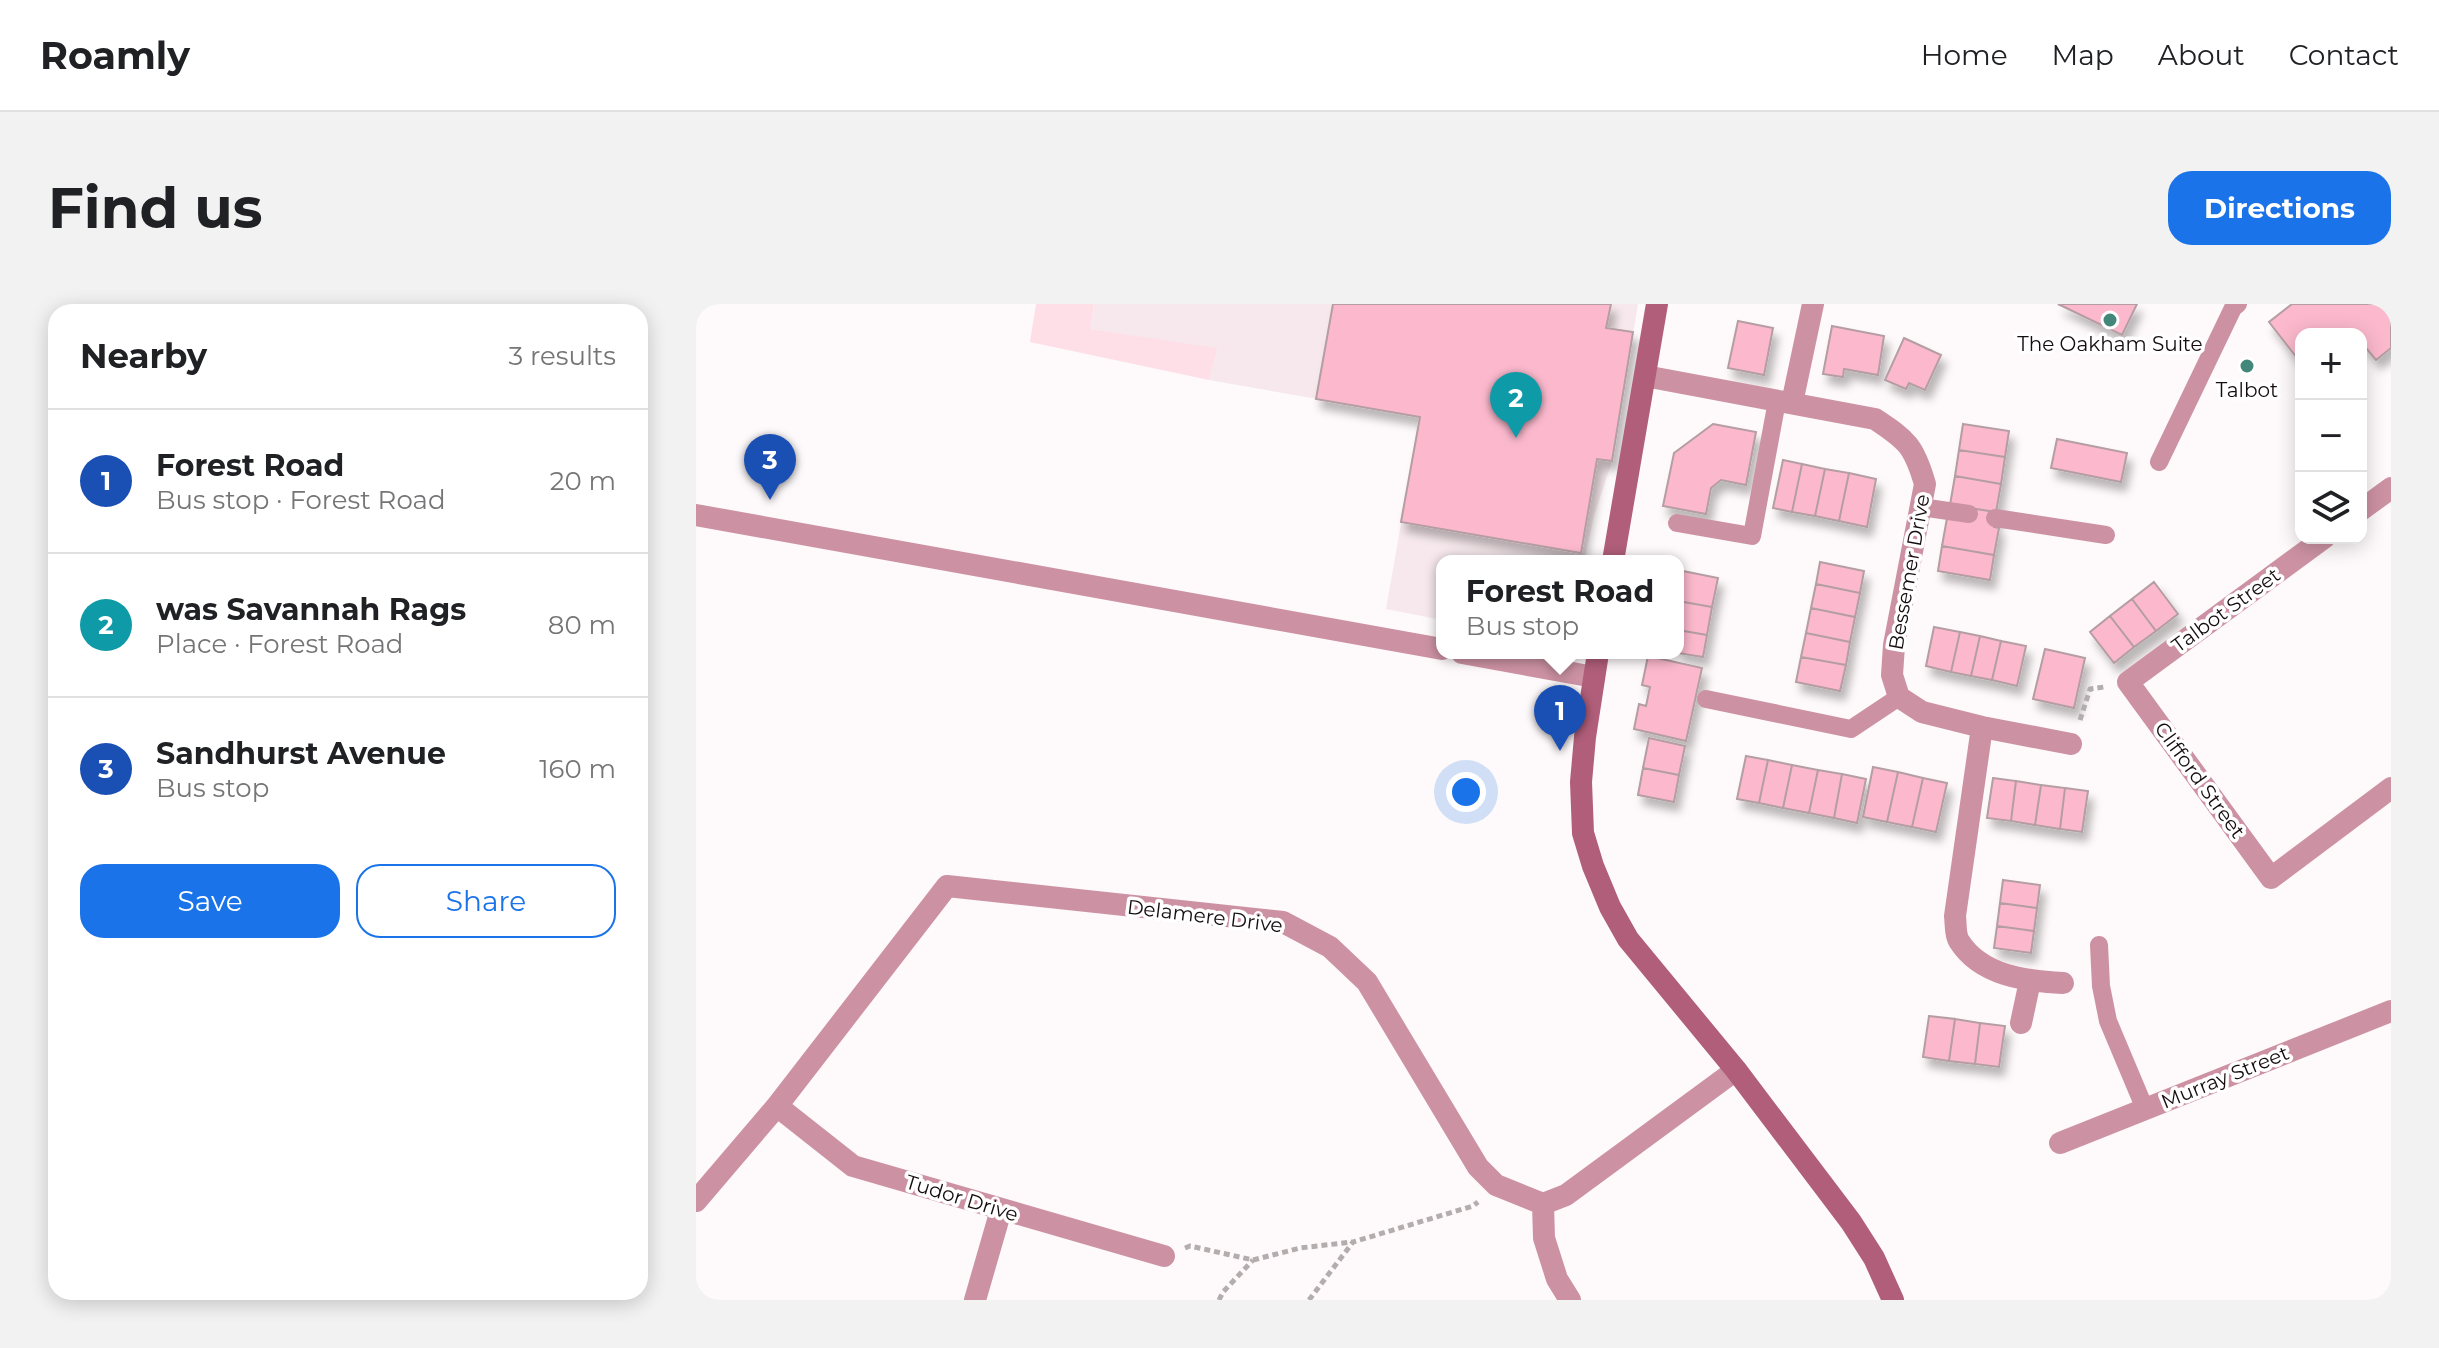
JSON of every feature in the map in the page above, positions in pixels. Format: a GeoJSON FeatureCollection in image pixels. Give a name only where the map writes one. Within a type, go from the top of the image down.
{"type":"FeatureCollection","features":[{"type":"Feature","properties":{"kind":"main road"},"geometry":{"type":"LineString","coordinates":[[1614,555],[1657,304]]}},
{"type":"Feature","properties":{"kind":"main road"},"geometry":{"type":"LineString","coordinates":[[1597,659],[1581,782],[1583,833],[1610,907],[1628,939],[1736,1070],[1851,1222],[1874,1258],[1893,1300]]}},
{"type":"Feature","properties":{"kind":"street"},"geometry":{"type":"LineString","coordinates":[[1784,402],[1813,304]]}},
{"type":"Feature","properties":{"kind":"street","name":"Bessemer Drive"},"geometry":{"type":"LineString","coordinates":[[1645,376],[1875,419],[1904,438],[1919,462],[1925,484],[1894,645],[1892,675],[1899,697]]}},
{"type":"Feature","properties":{"kind":"street"},"geometry":{"type":"LineString","coordinates":[[2367,506],[2391,488]]}},
{"type":"Feature","properties":{"kind":"street"},"geometry":{"type":"LineString","coordinates":[[696,515],[1436,648]]}},
{"type":"Feature","properties":{"kind":"street","name":"Talbot Street"},"geometry":{"type":"LineString","coordinates":[[2128,682],[2316,544]]}},
{"type":"Feature","properties":{"kind":"street"},"geometry":{"type":"LineString","coordinates":[[1495,659],[1594,677]]}},
{"type":"Feature","properties":{"kind":"street","name":"Clifford Street"},"geometry":{"type":"LineString","coordinates":[[2128,682],[2271,878],[2391,788]]}},
{"type":"Feature","properties":{"kind":"street"},"geometry":{"type":"LineString","coordinates":[[1899,697],[1922,712],[2071,744]]}},
{"type":"Feature","properties":{"kind":"street"},"geometry":{"type":"LineString","coordinates":[[1982,727],[1955,916],[1957,939],[1976,961],[1999,973],[2030,981],[2063,983]]}},
{"type":"Feature","properties":{"kind":"street","name":"Delamere Drive"},"geometry":{"type":"LineString","coordinates":[[696,1201],[777,1106],[947,886],[1283,922],[1330,947],[1367,982],[1478,1167],[1496,1185],[1543,1204]]}},
{"type":"Feature","properties":{"kind":"street"},"geometry":{"type":"LineString","coordinates":[[2021,1023],[2030,981]]}},
{"type":"Feature","properties":{"kind":"street","name":"Murray Street"},"geometry":{"type":"LineString","coordinates":[[2060,1143],[2391,1011]]}},
{"type":"Feature","properties":{"kind":"street"},"geometry":{"type":"LineString","coordinates":[[1570,1300],[1557,1279],[1544,1238],[1543,1204],[1566,1195],[1736,1070]]}},
{"type":"Feature","properties":{"kind":"street","name":"Tudor Drive"},"geometry":{"type":"LineString","coordinates":[[777,1106],[853,1166],[1164,1256]]}},
{"type":"Feature","properties":{"kind":"street"},"geometry":{"type":"LineString","coordinates":[[975,1300],[1001,1210]]}},
{"type":"Feature","properties":{"kind":"lane"},"geometry":{"type":"LineString","coordinates":[[2159,462],[2233,308],[2238,304]]}},
{"type":"Feature","properties":{"kind":"lane"},"geometry":{"type":"LineString","coordinates":[[1677,523],[1752,536],[1784,402]]}},
{"type":"Feature","properties":{"kind":"lane"},"geometry":{"type":"LineString","coordinates":[[1921,507],[1969,514]]}},
{"type":"Feature","properties":{"kind":"lane"},"geometry":{"type":"LineString","coordinates":[[1995,518],[2106,535]]}},
{"type":"Feature","properties":{"kind":"lane"},"geometry":{"type":"LineString","coordinates":[[1706,699],[1851,729],[1899,697]]}},
{"type":"Feature","properties":{"kind":"lane"},"geometry":{"type":"LineString","coordinates":[[2099,945],[2101,986],[2108,1021],[2145,1109]]}},
{"type":"Feature","properties":{"kind":"path"},"geometry":{"type":"LineString","coordinates":[[2071,744],[2090,689],[2128,682]]}},
{"type":"Feature","properties":{"kind":"path"},"geometry":{"type":"LineString","coordinates":[[1164,1256],[1190,1246],[1253,1260],[1300,1248],[1353,1242],[1473,1206],[1496,1185]]}},
{"type":"Feature","properties":{"kind":"path"},"geometry":{"type":"LineString","coordinates":[[1309,1300],[1353,1242]]}},
{"type":"Feature","properties":{"kind":"path"},"geometry":{"type":"LineString","coordinates":[[1219,1300],[1253,1260]]}},
{"type":"Feature","properties":{"kind":"shaded area"},"geometry":{"type":"Polygon","coordinates":[[[1036,304],[1094,304],[1090,329],[1217,348],[1209,380],[1030,342],[1036,304]]]}},
{"type":"Feature","properties":{"kind":"shaded area"},"geometry":{"type":"Polygon","coordinates":[[[1094,304],[1638,304],[1612,461],[1585,555],[1436,555],[1436,619],[1386,609],[1420,417],[1209,380],[1216,349],[1090,329],[1094,304]]]}},
{"type":"Feature","properties":{"kind":"building"},"geometry":{"type":"Polygon","coordinates":[[[1333,304],[1611,304],[1606,328],[1633,332],[1612,461],[1597,459],[1581,553],[1401,522],[1420,417],[1316,399],[1333,304]]]}},
{"type":"Feature","properties":{"kind":"building","name":"The Oakham Suite"},"geometry":{"type":"Polygon","coordinates":[[[2058,304],[2137,304],[2122,335],[2058,304]]]}},
{"type":"Feature","properties":{"kind":"building"},"geometry":{"type":"Polygon","coordinates":[[[2292,304],[2391,304],[2391,348],[2376,360],[2367,349],[2367,328],[2295,328],[2295,355],[2269,322],[2292,304]]]}},
{"type":"Feature","properties":{"kind":"building"},"geometry":{"type":"Polygon","coordinates":[[[1738,321],[1773,328],[1764,375],[1728,368],[1738,321]]]}},
{"type":"Feature","properties":{"kind":"building"},"geometry":{"type":"Polygon","coordinates":[[[1832,326],[1884,336],[1878,375],[1844,369],[1843,377],[1823,374],[1832,326]]]}},
{"type":"Feature","properties":{"kind":"building"},"geometry":{"type":"Polygon","coordinates":[[[1904,338],[1941,355],[1925,390],[1909,383],[1906,389],[1885,380],[1904,338]]]}},
{"type":"Feature","properties":{"kind":"building"},"geometry":{"type":"Polygon","coordinates":[[[1713,424],[1756,432],[1746,485],[1721,480],[1711,488],[1706,514],[1663,506],[1674,453],[1713,424]]]}},
{"type":"Feature","properties":{"kind":"building"},"geometry":{"type":"Polygon","coordinates":[[[1963,424],[2009,431],[2005,457],[1959,450],[1963,424]]]}},
{"type":"Feature","properties":{"kind":"building"},"geometry":{"type":"Polygon","coordinates":[[[2057,439],[2127,453],[2121,482],[2051,468],[2057,439]]]}},
{"type":"Feature","properties":{"kind":"building"},"geometry":{"type":"Polygon","coordinates":[[[1959,450],[2005,457],[2001,484],[1955,476],[1959,450]]]}},
{"type":"Feature","properties":{"kind":"building"},"geometry":{"type":"Polygon","coordinates":[[[1783,460],[1802,464],[1792,512],[1773,508],[1783,460]]]}},
{"type":"Feature","properties":{"kind":"building"},"geometry":{"type":"Polygon","coordinates":[[[1802,464],[1825,469],[1815,516],[1792,512],[1802,464]]]}},
{"type":"Feature","properties":{"kind":"building"},"geometry":{"type":"Polygon","coordinates":[[[1825,469],[1849,473],[1839,521],[1815,516],[1825,469]]]}},
{"type":"Feature","properties":{"kind":"building"},"geometry":{"type":"Polygon","coordinates":[[[1849,473],[1876,479],[1867,527],[1839,521],[1849,473]]]}},
{"type":"Feature","properties":{"kind":"building"},"geometry":{"type":"Polygon","coordinates":[[[1955,476],[2001,484],[1996,512],[1950,505],[1955,476]]]}},
{"type":"Feature","properties":{"kind":"building"},"geometry":{"type":"Polygon","coordinates":[[[1970,508],[1996,512],[1994,527],[1999,528],[1994,555],[1942,546],[1947,518],[1970,508]]]}},
{"type":"Feature","properties":{"kind":"building"},"geometry":{"type":"Polygon","coordinates":[[[1942,546],[1994,555],[1990,580],[1938,571],[1942,546]]]}},
{"type":"Feature","properties":{"kind":"building"},"geometry":{"type":"Polygon","coordinates":[[[1820,562],[1864,571],[1860,593],[1816,584],[1820,562]]]}},
{"type":"Feature","properties":{"kind":"building"},"geometry":{"type":"Polygon","coordinates":[[[1684,571],[1718,578],[1712,607],[1684,602],[1684,571]]]}},
{"type":"Feature","properties":{"kind":"building"},"geometry":{"type":"Polygon","coordinates":[[[2154,582],[2178,614],[2156,631],[2132,599],[2154,582]]]}},
{"type":"Feature","properties":{"kind":"building"},"geometry":{"type":"Polygon","coordinates":[[[1816,584],[1860,593],[1855,617],[1811,608],[1816,584]]]}},
{"type":"Feature","properties":{"kind":"building"},"geometry":{"type":"Polygon","coordinates":[[[2132,599],[2156,631],[2134,647],[2110,616],[2132,599]]]}},
{"type":"Feature","properties":{"kind":"building"},"geometry":{"type":"Polygon","coordinates":[[[1684,602],[1712,607],[1707,635],[1684,631],[1684,602]]]}},
{"type":"Feature","properties":{"kind":"building"},"geometry":{"type":"Polygon","coordinates":[[[1811,608],[1855,617],[1850,642],[1806,633],[1811,608]]]}},
{"type":"Feature","properties":{"kind":"building"},"geometry":{"type":"Polygon","coordinates":[[[2110,616],[2134,647],[2114,663],[2090,632],[2110,616]]]}},
{"type":"Feature","properties":{"kind":"building"},"geometry":{"type":"Polygon","coordinates":[[[1934,627],[1960,632],[1951,672],[1926,666],[1934,627]]]}},
{"type":"Feature","properties":{"kind":"building"},"geometry":{"type":"Polygon","coordinates":[[[1684,631],[1707,635],[1703,657],[1684,654],[1684,631]]]}},
{"type":"Feature","properties":{"kind":"building"},"geometry":{"type":"Polygon","coordinates":[[[1960,632],[1980,636],[1971,676],[1951,672],[1960,632]]]}},
{"type":"Feature","properties":{"kind":"building"},"geometry":{"type":"Polygon","coordinates":[[[1806,633],[1850,642],[1846,665],[1801,657],[1806,633]]]}},
{"type":"Feature","properties":{"kind":"building"},"geometry":{"type":"Polygon","coordinates":[[[1980,636],[2001,641],[1992,680],[1971,676],[1980,636]]]}},
{"type":"Feature","properties":{"kind":"building"},"geometry":{"type":"Polygon","coordinates":[[[2001,641],[2026,646],[2017,686],[1992,680],[2001,641]]]}},
{"type":"Feature","properties":{"kind":"building"},"geometry":{"type":"Polygon","coordinates":[[[2045,649],[2085,658],[2074,708],[2033,699],[2045,649]]]}},
{"type":"Feature","properties":{"kind":"building"},"geometry":{"type":"Polygon","coordinates":[[[1801,657],[1846,665],[1840,691],[1796,682],[1801,657]]]}},
{"type":"Feature","properties":{"kind":"building"},"geometry":{"type":"Polygon","coordinates":[[[1647,659],[1702,668],[1686,741],[1634,729],[1639,704],[1646,706],[1650,687],[1642,685],[1647,659]]]}},
{"type":"Feature","properties":{"kind":"building"},"geometry":{"type":"Polygon","coordinates":[[[1649,738],[1685,746],[1679,775],[1643,768],[1649,738]]]}},
{"type":"Feature","properties":{"kind":"building"},"geometry":{"type":"Polygon","coordinates":[[[1746,756],[1768,760],[1759,803],[1737,799],[1746,756]]]}},
{"type":"Feature","properties":{"kind":"building"},"geometry":{"type":"Polygon","coordinates":[[[1768,760],[1792,765],[1783,808],[1759,803],[1768,760]]]}},
{"type":"Feature","properties":{"kind":"building"},"geometry":{"type":"Polygon","coordinates":[[[1792,765],[1818,770],[1809,813],[1783,808],[1792,765]]]}},
{"type":"Feature","properties":{"kind":"building"},"geometry":{"type":"Polygon","coordinates":[[[1873,767],[1898,772],[1887,822],[1863,817],[1873,767]]]}},
{"type":"Feature","properties":{"kind":"building"},"geometry":{"type":"Polygon","coordinates":[[[1643,768],[1679,775],[1674,802],[1638,795],[1643,768]]]}},
{"type":"Feature","properties":{"kind":"building"},"geometry":{"type":"Polygon","coordinates":[[[1818,770],[1842,774],[1834,818],[1809,813],[1818,770]]]}},
{"type":"Feature","properties":{"kind":"building"},"geometry":{"type":"Polygon","coordinates":[[[1898,772],[1923,778],[1912,827],[1887,822],[1898,772]]]}},
{"type":"Feature","properties":{"kind":"building"},"geometry":{"type":"Polygon","coordinates":[[[1842,774],[1866,779],[1857,823],[1834,818],[1842,774]]]}},
{"type":"Feature","properties":{"kind":"building"},"geometry":{"type":"Polygon","coordinates":[[[1923,778],[1947,783],[1936,832],[1912,827],[1923,778]]]}},
{"type":"Feature","properties":{"kind":"building"},"geometry":{"type":"Polygon","coordinates":[[[1993,778],[2016,781],[2011,821],[1987,818],[1993,778]]]}},
{"type":"Feature","properties":{"kind":"building"},"geometry":{"type":"Polygon","coordinates":[[[2016,781],[2041,785],[2035,825],[2011,821],[2016,781]]]}},
{"type":"Feature","properties":{"kind":"building"},"geometry":{"type":"Polygon","coordinates":[[[2041,785],[2065,788],[2060,829],[2035,825],[2041,785]]]}},
{"type":"Feature","properties":{"kind":"building"},"geometry":{"type":"Polygon","coordinates":[[[2065,788],[2088,791],[2082,832],[2060,829],[2065,788]]]}},
{"type":"Feature","properties":{"kind":"building"},"geometry":{"type":"Polygon","coordinates":[[[2003,880],[2040,885],[2037,908],[2000,903],[2003,880]]]}},
{"type":"Feature","properties":{"kind":"building"},"geometry":{"type":"Polygon","coordinates":[[[2000,903],[2037,908],[2034,931],[1997,926],[2000,903]]]}},
{"type":"Feature","properties":{"kind":"building"},"geometry":{"type":"Polygon","coordinates":[[[1997,926],[2034,931],[2031,953],[1994,948],[1997,926]]]}},
{"type":"Feature","properties":{"kind":"building"},"geometry":{"type":"Polygon","coordinates":[[[1929,1016],[1955,1019],[1949,1061],[1923,1057],[1929,1016]]]}},
{"type":"Feature","properties":{"kind":"building"},"geometry":{"type":"Polygon","coordinates":[[[1955,1019],[1980,1023],[1975,1064],[1949,1061],[1955,1019]]]}},
{"type":"Feature","properties":{"kind":"building"},"geometry":{"type":"Polygon","coordinates":[[[1980,1023],[2005,1026],[1999,1067],[1975,1064],[1980,1023]]]}},
{"type":"Feature","properties":{"kind":"place","name":"The Oakham Suite"},"geometry":{"type":"Point","coordinates":[2110,320]}},
{"type":"Feature","properties":{"kind":"place","name":"Talbot"},"geometry":{"type":"Point","coordinates":[2247,366]}},
{"type":"Feature","properties":{"kind":"place","name":"was Savannah Rags"},"geometry":{"type":"Point","coordinates":[1516,438]}},
{"type":"Feature","properties":{"kind":"place","name":"Sandhurst Avenue"},"geometry":{"type":"Point","coordinates":[770,500]}},
{"type":"Feature","properties":{"kind":"place","name":"Forest Road"},"geometry":{"type":"Point","coordinates":[1560,751]}}]}
